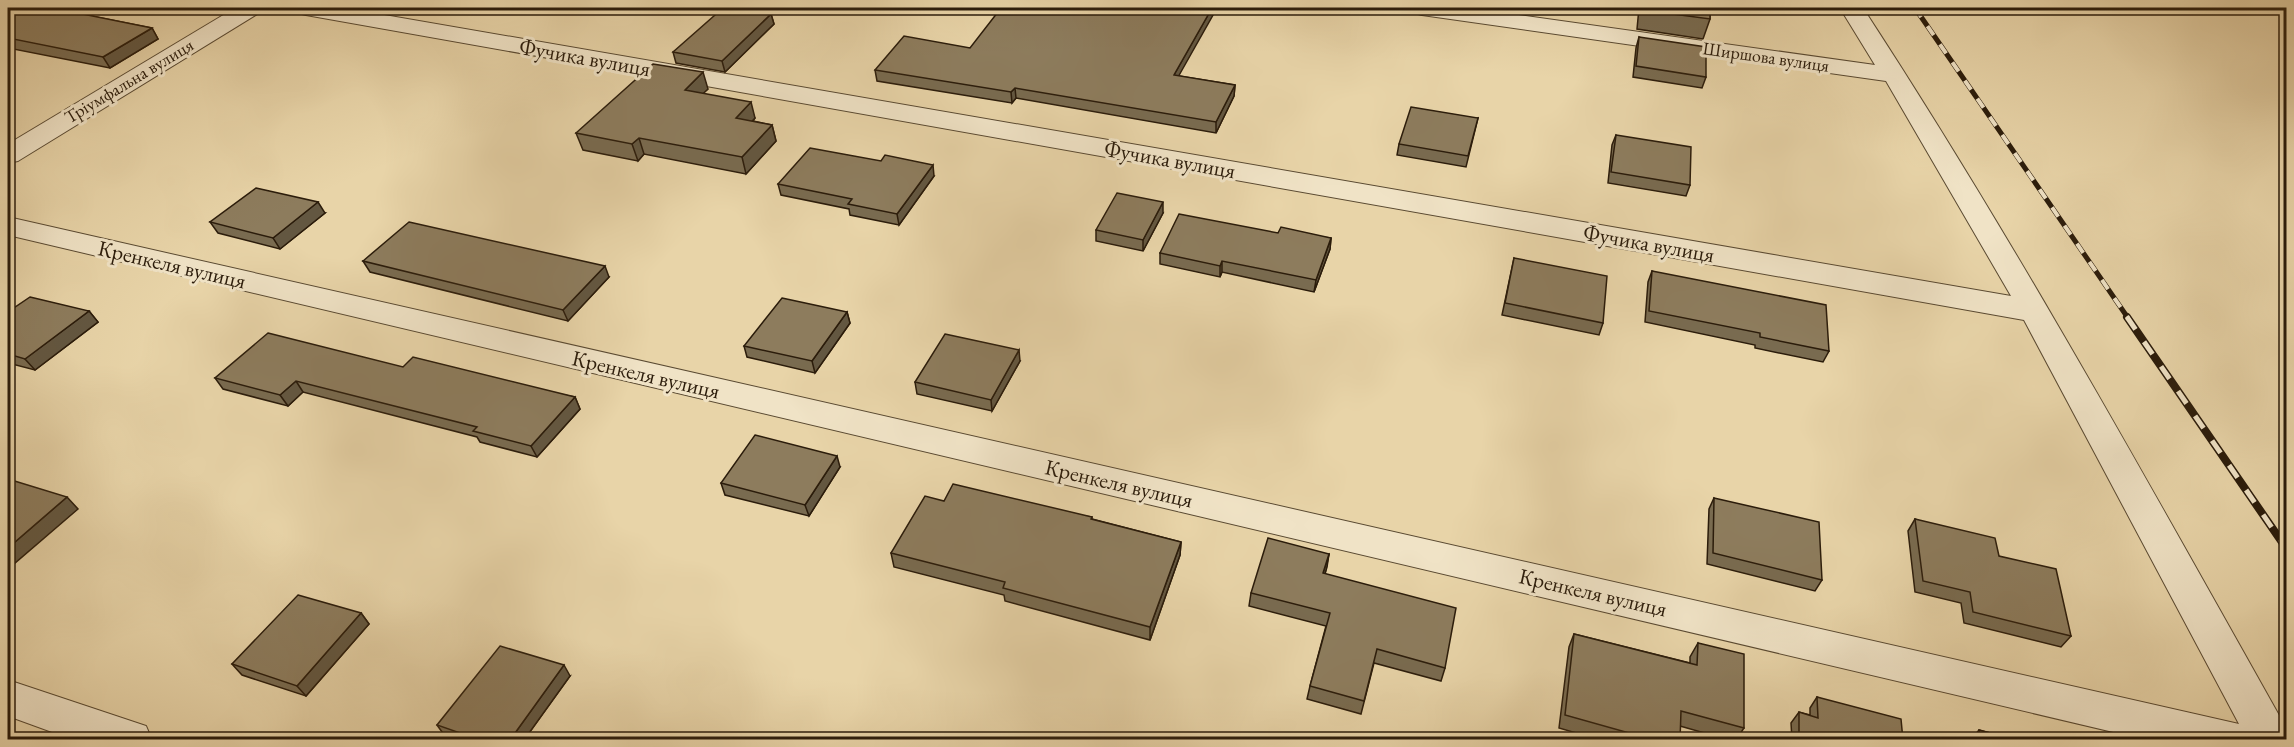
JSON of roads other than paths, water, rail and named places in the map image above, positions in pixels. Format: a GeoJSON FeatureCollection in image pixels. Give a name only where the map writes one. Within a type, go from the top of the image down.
{"type":"FeatureCollection","features":[{"type":"Feature","properties":{"kind":"street","name":"Тріумфальна вулиця"},"geometry":{"type":"LineString","coordinates":[[8,156],[251,8]]}},
{"type":"Feature","properties":{"kind":"street","name":"Фучика вулиця"},"geometry":{"type":"LineString","coordinates":[[306,8],[2034,311]]}},
{"type":"Feature","properties":{"kind":"street","name":"Ширшова вулиця"},"geometry":{"type":"LineString","coordinates":[[1422,8],[1896,75]]}},
{"type":"Feature","properties":{"kind":"street"},"geometry":{"type":"LineString","coordinates":[[1852,8],[1896,75],[2034,311],[2270,740]]}},
{"type":"Feature","properties":{"kind":"street","name":"Кренкеля вулиця"},"geometry":{"type":"LineString","coordinates":[[8,226],[2231,740]]}},
{"type":"Feature","properties":{"kind":"street"},"geometry":{"type":"LineString","coordinates":[[8,698],[131,740]]}},
{"type":"Feature","properties":{"kind":"railway"},"geometry":{"type":"LineString","coordinates":[[1915,8],[2128,318]]}},
{"type":"Feature","properties":{"kind":"railway"},"geometry":{"type":"LineString","coordinates":[[2127,317],[2286,548]]}}]}
